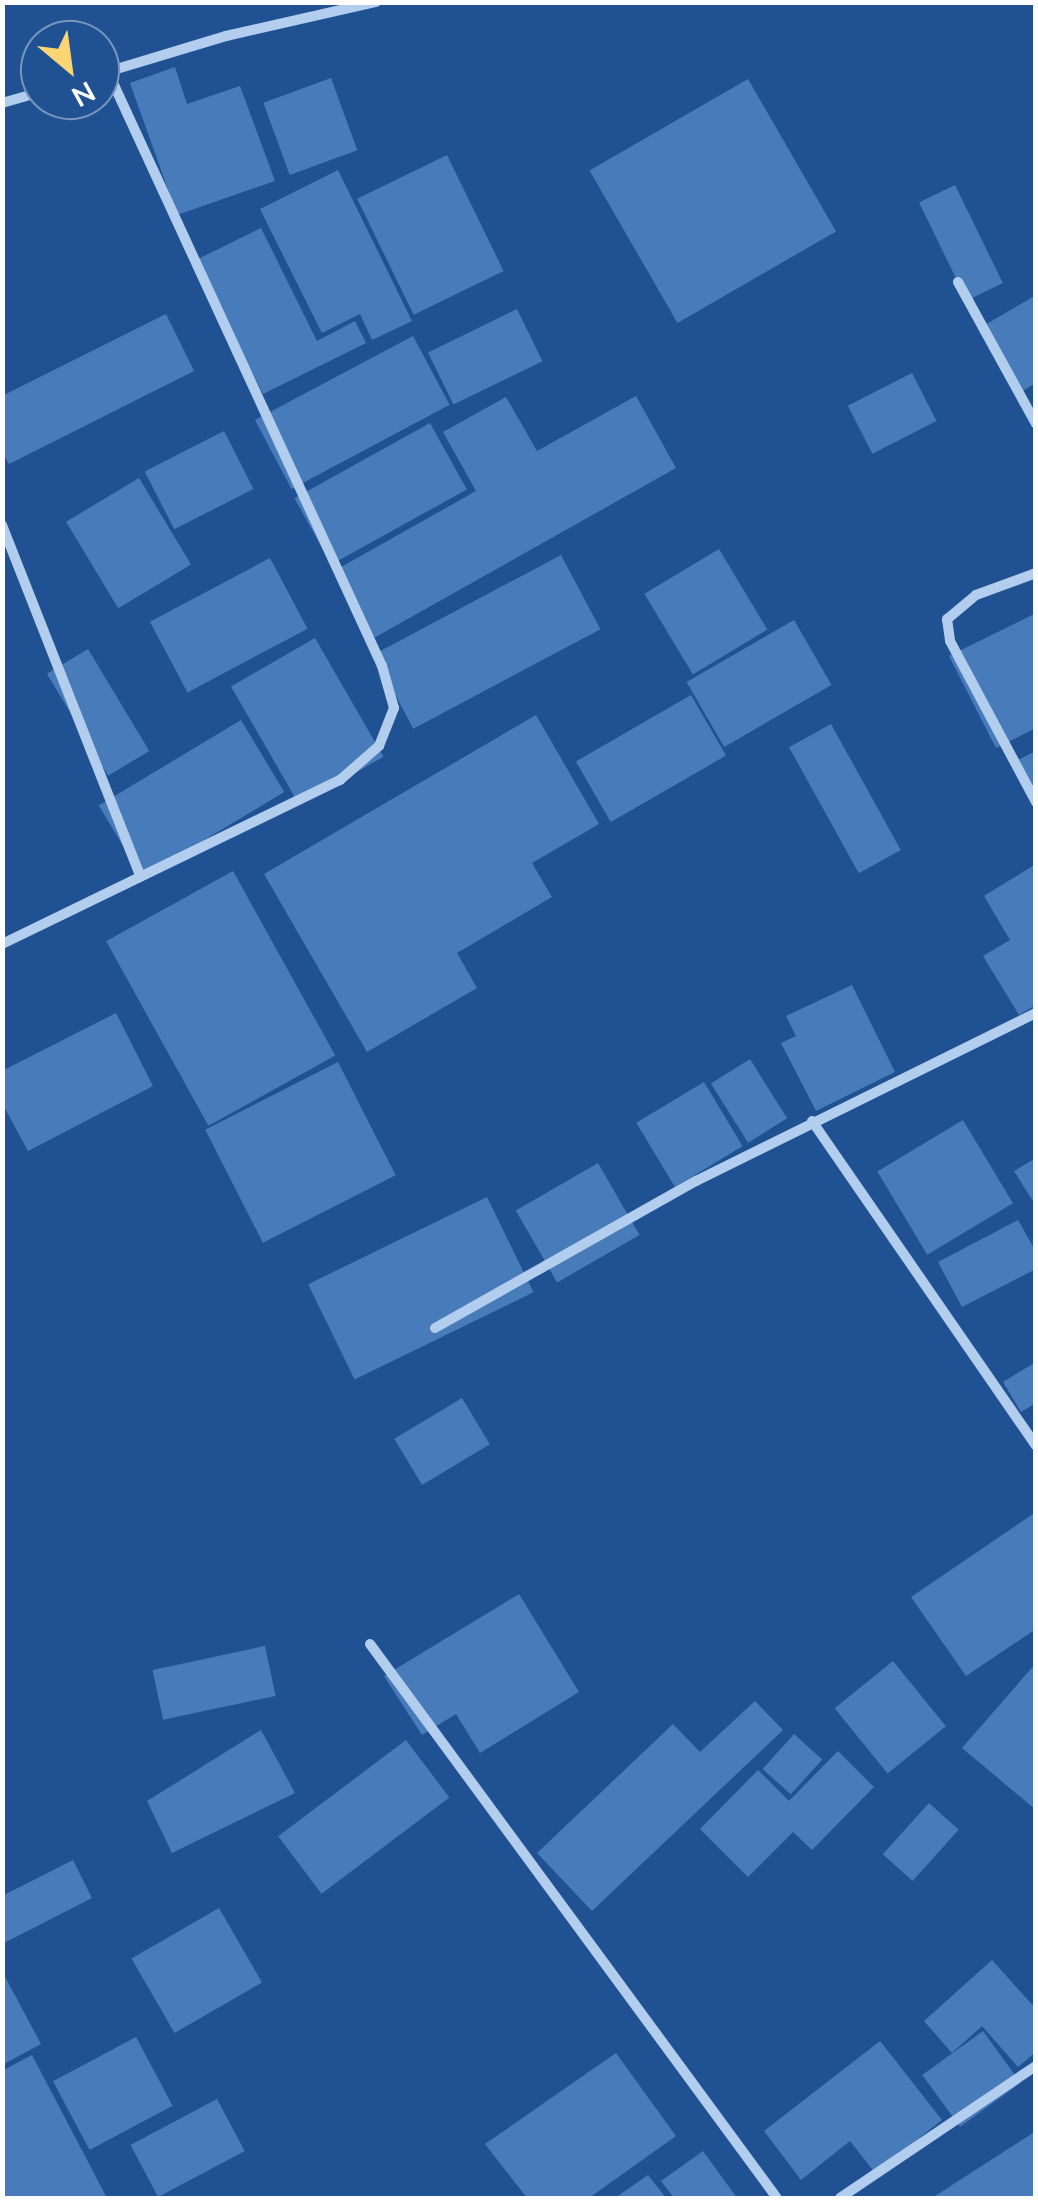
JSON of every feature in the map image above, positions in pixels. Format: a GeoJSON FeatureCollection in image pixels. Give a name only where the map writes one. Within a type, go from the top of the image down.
{"type":"FeatureCollection","features":[{"type":"Feature","properties":{"kind":"street"},"geometry":{"type":"LineString","coordinates":[[120,68],[226,36],[376,2]]}},
{"type":"Feature","properties":{"kind":"street"},"geometry":{"type":"LineString","coordinates":[[2,944],[340,780],[379,746],[394,708],[382,666],[120,107]]}},
{"type":"Feature","properties":{"kind":"street"},"geometry":{"type":"LineString","coordinates":[[958,282],[1036,424]]}},
{"type":"Feature","properties":{"kind":"street"},"geometry":{"type":"LineString","coordinates":[[2,524],[141,877]]}},
{"type":"Feature","properties":{"kind":"street"},"geometry":{"type":"LineString","coordinates":[[1036,573],[976,595],[947,618],[950,640],[1036,802]]}},
{"type":"Feature","properties":{"kind":"street"},"geometry":{"type":"LineString","coordinates":[[435,1328],[812,1121],[1036,1013]]}},
{"type":"Feature","properties":{"kind":"street"},"geometry":{"type":"LineString","coordinates":[[812,1121],[1036,1446]]}},
{"type":"Feature","properties":{"kind":"street"},"geometry":{"type":"LineString","coordinates":[[370,1644],[777,2198]]}},
{"type":"Feature","properties":{"kind":"street"},"geometry":{"type":"LineString","coordinates":[[840,2198],[1036,2066]]}},
{"type":"Feature","properties":{"kind":"building"},"geometry":{"type":"Polygon","coordinates":[[[175,67],[187,104],[240,86],[275,181],[177,215],[130,83],[175,67]]]}},
{"type":"Feature","properties":{"kind":"building"},"geometry":{"type":"Polygon","coordinates":[[[331,78],[357,150],[290,175],[263,103],[331,78]]]}},
{"type":"Feature","properties":{"kind":"building"},"geometry":{"type":"Polygon","coordinates":[[[748,79],[836,231],[678,323],[590,170],[748,79]]]}},
{"type":"Feature","properties":{"kind":"building"},"geometry":{"type":"Polygon","coordinates":[[[447,155],[504,271],[414,315],[357,199],[447,155]]]}},
{"type":"Feature","properties":{"kind":"building"},"geometry":{"type":"Polygon","coordinates":[[[338,170],[412,321],[372,340],[360,314],[322,333],[260,209],[338,170]]]}},
{"type":"Feature","properties":{"kind":"building"},"geometry":{"type":"Polygon","coordinates":[[[955,185],[1003,283],[967,301],[919,203],[955,185]]]}},
{"type":"Feature","properties":{"kind":"building"},"geometry":{"type":"Polygon","coordinates":[[[261,228],[317,341],[355,321],[366,343],[263,394],[196,260],[261,228]]]}},
{"type":"Feature","properties":{"kind":"building"},"geometry":{"type":"Polygon","coordinates":[[[1036,295],[1036,383],[1017,394],[978,329],[1036,295]]]}},
{"type":"Feature","properties":{"kind":"building"},"geometry":{"type":"Polygon","coordinates":[[[517,309],[542,361],[453,405],[428,352],[517,309]]]}},
{"type":"Feature","properties":{"kind":"building"},"geometry":{"type":"Polygon","coordinates":[[[166,314],[194,371],[9,464],[2,452],[2,396],[166,314]]]}},
{"type":"Feature","properties":{"kind":"building"},"geometry":{"type":"Polygon","coordinates":[[[413,336],[450,405],[292,489],[255,420],[413,336]]]}},
{"type":"Feature","properties":{"kind":"building"},"geometry":{"type":"Polygon","coordinates":[[[912,373],[937,421],[872,454],[848,406],[912,373]]]}},
{"type":"Feature","properties":{"kind":"building"},"geometry":{"type":"Polygon","coordinates":[[[636,396],[676,468],[372,639],[334,571],[476,491],[443,432],[506,397],[537,451],[636,396]]]}},
{"type":"Feature","properties":{"kind":"building"},"geometry":{"type":"Polygon","coordinates":[[[430,423],[467,489],[331,565],[294,498],[430,423]]]}},
{"type":"Feature","properties":{"kind":"building"},"geometry":{"type":"Polygon","coordinates":[[[224,431],[254,489],[174,529],[145,471],[224,431]]]}},
{"type":"Feature","properties":{"kind":"building"},"geometry":{"type":"Polygon","coordinates":[[[139,478],[191,565],[118,608],[66,522],[139,478]]]}},
{"type":"Feature","properties":{"kind":"building"},"geometry":{"type":"Polygon","coordinates":[[[719,549],[767,630],[693,674],[644,594],[719,549]]]}},
{"type":"Feature","properties":{"kind":"building"},"geometry":{"type":"Polygon","coordinates":[[[561,555],[600,629],[413,729],[374,655],[561,555]]]}},
{"type":"Feature","properties":{"kind":"building"},"geometry":{"type":"Polygon","coordinates":[[[270,558],[308,629],[187,692],[150,622],[270,558]]]}},
{"type":"Feature","properties":{"kind":"building"},"geometry":{"type":"Polygon","coordinates":[[[1036,613],[1036,728],[996,748],[949,656],[1036,613]]]}},
{"type":"Feature","properties":{"kind":"building"},"geometry":{"type":"Polygon","coordinates":[[[794,620],[832,685],[724,747],[687,682],[794,620]]]}},
{"type":"Feature","properties":{"kind":"building"},"geometry":{"type":"Polygon","coordinates":[[[315,638],[384,757],[299,805],[231,686],[315,638]]]}},
{"type":"Feature","properties":{"kind":"building"},"geometry":{"type":"Polygon","coordinates":[[[88,649],[149,751],[108,776],[47,674],[88,649]]]}},
{"type":"Feature","properties":{"kind":"building"},"geometry":{"type":"Polygon","coordinates":[[[691,695],[726,756],[611,822],[576,762],[691,695]]]}},
{"type":"Feature","properties":{"kind":"building"},"geometry":{"type":"Polygon","coordinates":[[[536,715],[599,824],[532,863],[552,897],[457,953],[477,988],[367,1052],[264,874],[536,715]]]}},
{"type":"Feature","properties":{"kind":"building"},"geometry":{"type":"Polygon","coordinates":[[[241,720],[284,792],[142,877],[99,805],[241,720]]]}},
{"type":"Feature","properties":{"kind":"building"},"geometry":{"type":"Polygon","coordinates":[[[831,724],[901,850],[859,873],[789,747],[831,724]]]}},
{"type":"Feature","properties":{"kind":"building"},"geometry":{"type":"Polygon","coordinates":[[[1036,751],[1036,799],[1016,761],[1036,751]]]}},
{"type":"Feature","properties":{"kind":"building"},"geometry":{"type":"Polygon","coordinates":[[[1036,864],[1036,1005],[1019,1015],[983,956],[1010,940],[984,896],[1036,864]]]}},
{"type":"Feature","properties":{"kind":"building"},"geometry":{"type":"Polygon","coordinates":[[[233,871],[335,1056],[208,1126],[106,941],[233,871]]]}},
{"type":"Feature","properties":{"kind":"building"},"geometry":{"type":"Polygon","coordinates":[[[852,985],[895,1072],[816,1111],[781,1043],[796,1036],[786,1016],[852,985]]]}},
{"type":"Feature","properties":{"kind":"building"},"geometry":{"type":"Polygon","coordinates":[[[116,1013],[153,1086],[28,1151],[2,1103],[2,1071],[116,1013]]]}},
{"type":"Feature","properties":{"kind":"building"},"geometry":{"type":"Polygon","coordinates":[[[750,1059],[787,1118],[748,1143],[711,1083],[750,1059]]]}},
{"type":"Feature","properties":{"kind":"building"},"geometry":{"type":"Polygon","coordinates":[[[338,1062],[396,1175],[263,1243],[205,1130],[338,1062]]]}},
{"type":"Feature","properties":{"kind":"building"},"geometry":{"type":"Polygon","coordinates":[[[704,1082],[743,1146],[675,1187],[636,1123],[704,1082]]]}},
{"type":"Feature","properties":{"kind":"building"},"geometry":{"type":"Polygon","coordinates":[[[963,1120],[1013,1203],[927,1255],[877,1172],[963,1120]]]}},
{"type":"Feature","properties":{"kind":"building"},"geometry":{"type":"Polygon","coordinates":[[[1036,1158],[1036,1206],[1014,1171],[1036,1158]]]}},
{"type":"Feature","properties":{"kind":"building"},"geometry":{"type":"Polygon","coordinates":[[[598,1163],[640,1235],[557,1282],[516,1210],[598,1163]]]}},
{"type":"Feature","properties":{"kind":"building"},"geometry":{"type":"Polygon","coordinates":[[[487,1197],[533,1292],[355,1380],[308,1284],[487,1197]]]}},
{"type":"Feature","properties":{"kind":"building"},"geometry":{"type":"Polygon","coordinates":[[[1018,1220],[1036,1252],[1036,1269],[962,1307],[938,1262],[1018,1220]]]}},
{"type":"Feature","properties":{"kind":"building"},"geometry":{"type":"Polygon","coordinates":[[[1036,1362],[1036,1403],[1021,1412],[1003,1382],[1036,1362]]]}},
{"type":"Feature","properties":{"kind":"building"},"geometry":{"type":"Polygon","coordinates":[[[462,1398],[490,1444],[422,1485],[394,1439],[462,1398]]]}},
{"type":"Feature","properties":{"kind":"building"},"geometry":{"type":"Polygon","coordinates":[[[1036,1512],[1036,1629],[966,1676],[911,1597],[1036,1512]]]}},
{"type":"Feature","properties":{"kind":"building"},"geometry":{"type":"Polygon","coordinates":[[[519,1594],[579,1692],[480,1753],[456,1714],[422,1735],[384,1676],[519,1594]]]}},
{"type":"Feature","properties":{"kind":"building"},"geometry":{"type":"Polygon","coordinates":[[[265,1646],[276,1696],[163,1720],[153,1670],[265,1646]]]}},
{"type":"Feature","properties":{"kind":"building"},"geometry":{"type":"Polygon","coordinates":[[[893,1661],[946,1726],[888,1773],[835,1708],[893,1661]]]}},
{"type":"Feature","properties":{"kind":"building"},"geometry":{"type":"Polygon","coordinates":[[[1036,1663],[1036,1810],[962,1748],[1036,1663]]]}},
{"type":"Feature","properties":{"kind":"building"},"geometry":{"type":"Polygon","coordinates":[[[755,1701],[783,1730],[592,1911],[537,1853],[673,1724],[700,1752],[755,1701]]]}},
{"type":"Feature","properties":{"kind":"building"},"geometry":{"type":"Polygon","coordinates":[[[261,1730],[295,1793],[172,1853],[147,1801],[261,1730]]]}},
{"type":"Feature","properties":{"kind":"building"},"geometry":{"type":"Polygon","coordinates":[[[794,1734],[822,1759],[791,1794],[763,1769],[794,1734]]]}},
{"type":"Feature","properties":{"kind":"building"},"geometry":{"type":"Polygon","coordinates":[[[406,1740],[449,1798],[322,1894],[278,1836],[406,1740]]]}},
{"type":"Feature","properties":{"kind":"building"},"geometry":{"type":"Polygon","coordinates":[[[838,1751],[874,1787],[812,1850],[793,1832],[748,1877],[700,1829],[758,1770],[789,1801],[838,1751]]]}},
{"type":"Feature","properties":{"kind":"building"},"geometry":{"type":"Polygon","coordinates":[[[929,1803],[959,1830],[913,1881],[883,1854],[929,1803]]]}},
{"type":"Feature","properties":{"kind":"building"},"geometry":{"type":"Polygon","coordinates":[[[73,1860],[92,1898],[2,1944],[2,1896],[73,1860]]]}},
{"type":"Feature","properties":{"kind":"building"},"geometry":{"type":"Polygon","coordinates":[[[219,1908],[262,1982],[175,2033],[132,1958],[219,1908]]]}},
{"type":"Feature","properties":{"kind":"building"},"geometry":{"type":"Polygon","coordinates":[[[992,1960],[1036,2009],[1036,2052],[1018,2067],[982,2026],[952,2053],[924,2021],[992,1960]]]}},
{"type":"Feature","properties":{"kind":"building"},"geometry":{"type":"Polygon","coordinates":[[[2,1971],[41,2044],[2,2065],[2,1971]]]}},
{"type":"Feature","properties":{"kind":"building"},"geometry":{"type":"Polygon","coordinates":[[[983,2031],[1021,2083],[960,2127],[922,2075],[983,2031]]]}},
{"type":"Feature","properties":{"kind":"building"},"geometry":{"type":"Polygon","coordinates":[[[136,2037],[173,2106],[90,2150],[53,2081],[136,2037]]]}},
{"type":"Feature","properties":{"kind":"building"},"geometry":{"type":"Polygon","coordinates":[[[880,2041],[942,2120],[875,2173],[850,2141],[801,2180],[764,2131],[880,2041]]]}},
{"type":"Feature","properties":{"kind":"building"},"geometry":{"type":"Polygon","coordinates":[[[616,2053],[676,2136],[589,2198],[527,2198],[485,2144],[616,2053]]]}},
{"type":"Feature","properties":{"kind":"building"},"geometry":{"type":"Polygon","coordinates":[[[32,2055],[107,2198],[7,2198],[2,2190],[2,2071],[32,2055]]]}},
{"type":"Feature","properties":{"kind":"building"},"geometry":{"type":"Polygon","coordinates":[[[217,2099],[245,2151],[158,2197],[130,2145],[217,2099]]]}},
{"type":"Feature","properties":{"kind":"building"},"geometry":{"type":"Polygon","coordinates":[[[1036,2131],[1036,2198],[932,2198],[1036,2131]]]}},
{"type":"Feature","properties":{"kind":"building"},"geometry":{"type":"Polygon","coordinates":[[[703,2151],[737,2198],[674,2198],[661,2181],[703,2151]]]}},
{"type":"Feature","properties":{"kind":"building"},"geometry":{"type":"Polygon","coordinates":[[[648,2175],[666,2198],[615,2198],[648,2175]]]}}]}
